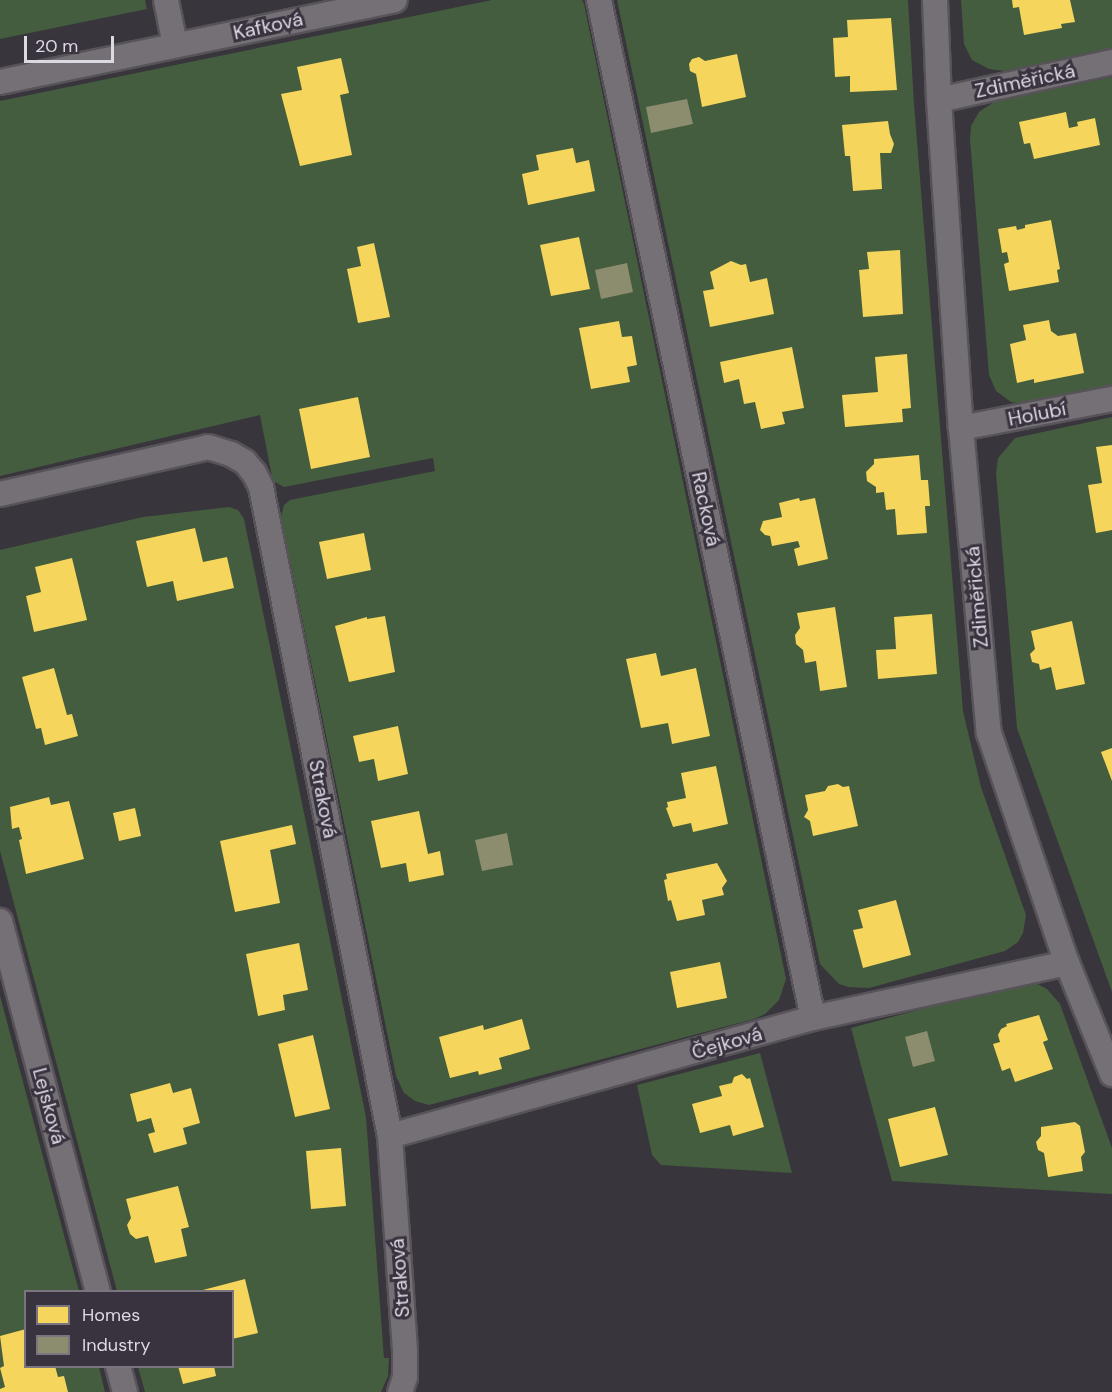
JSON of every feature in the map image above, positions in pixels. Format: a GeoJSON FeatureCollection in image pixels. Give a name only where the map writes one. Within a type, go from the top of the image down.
{"type":"FeatureCollection","features":[{"type":"Feature","properties":{"kind":"street"},"geometry":{"type":"LineString","coordinates":[[166,0],[175,45]]}},
{"type":"Feature","properties":{"kind":"street","name":"Kafková"},"geometry":{"type":"LineString","coordinates":[[0,82],[395,0]]}},
{"type":"Feature","properties":{"kind":"street","name":"Racková"},"geometry":{"type":"LineString","coordinates":[[599,0],[813,1018]]}},
{"type":"Feature","properties":{"kind":"street","name":"Zdiměřická"},"geometry":{"type":"LineString","coordinates":[[935,0],[939,100],[961,428],[989,733],[1067,963],[1112,1074]]}},
{"type":"Feature","properties":{"kind":"street","name":"Zdiměřická"},"geometry":{"type":"LineString","coordinates":[[939,100],[1112,63]]}},
{"type":"Feature","properties":{"kind":"street","name":"Holubí"},"geometry":{"type":"LineString","coordinates":[[961,428],[1112,399]]}},
{"type":"Feature","properties":{"kind":"street","name":"Straková"},"geometry":{"type":"LineString","coordinates":[[0,494],[198,448],[219,449],[231,454],[254,473],[261,487],[390,1136],[405,1351],[405,1377],[400,1392]]}},
{"type":"Feature","properties":{"kind":"street","name":"Lejsková"},"geometry":{"type":"LineString","coordinates":[[0,921],[97,1290]]}},
{"type":"Feature","properties":{"kind":"street","name":"Čejková"},"geometry":{"type":"LineString","coordinates":[[390,1136],[813,1018],[1067,963]]}},
{"type":"Feature","properties":{"kind":"street"},"geometry":{"type":"LineString","coordinates":[[119,1368],[125,1392]]}},
{"type":"Feature","properties":{"kind":"green space"},"geometry":{"type":"Polygon","coordinates":[[[0,0],[145,0],[147,9],[0,39],[0,0]]]}},
{"type":"Feature","properties":{"kind":"green space"},"geometry":{"type":"Polygon","coordinates":[[[492,0],[582,0],[584,4],[786,979],[779,1000],[765,1014],[754,1019],[429,1105],[415,1101],[404,1093],[396,1076],[281,516],[284,505],[290,500],[435,471],[433,458],[284,487],[275,482],[272,477],[260,415],[0,476],[0,101],[492,0]]]}},
{"type":"Feature","properties":{"kind":"green space"},"geometry":{"type":"Polygon","coordinates":[[[617,0],[908,0],[914,104],[963,711],[981,787],[1026,915],[1023,933],[1018,942],[1005,951],[869,988],[839,984],[820,964],[617,0]]]}},
{"type":"Feature","properties":{"kind":"green space"},"geometry":{"type":"Polygon","coordinates":[[[961,0],[1112,0],[1112,48],[1004,71],[989,69],[972,60],[964,44],[961,0]]]}},
{"type":"Feature","properties":{"kind":"green space"},"geometry":{"type":"Polygon","coordinates":[[[1112,77],[1112,388],[1024,404],[1011,402],[996,391],[989,375],[970,139],[971,126],[979,112],[994,102],[1112,77]]]}},
{"type":"Feature","properties":{"kind":"green space"},"geometry":{"type":"Polygon","coordinates":[[[1112,417],[1112,992],[1017,728],[996,473],[998,458],[1015,438],[1112,417]]]}},
{"type":"Feature","properties":{"kind":"green space"},"geometry":{"type":"Polygon","coordinates":[[[229,507],[238,510],[244,519],[366,1117],[384,1358],[389,1358],[388,1376],[381,1392],[145,1392],[138,1368],[234,1368],[234,1290],[117,1290],[0,851],[0,550],[143,517],[229,507]]]}},
{"type":"Feature","properties":{"kind":"green space"},"geometry":{"type":"Polygon","coordinates":[[[1034,982],[1047,989],[1060,1004],[1112,1148],[1112,1194],[892,1181],[851,1028],[1018,983],[1034,982]]]}},
{"type":"Feature","properties":{"kind":"green space"},"geometry":{"type":"Polygon","coordinates":[[[0,996],[79,1290],[24,1290],[24,1368],[99,1368],[105,1392],[0,1392],[0,996]]]}},
{"type":"Feature","properties":{"kind":"green space"},"geometry":{"type":"Polygon","coordinates":[[[760,1053],[792,1173],[661,1165],[652,1155],[637,1085],[760,1053]]]}},
{"type":"Feature","properties":{"kind":"building: Homes"},"geometry":{"type":"Polygon","coordinates":[[[1012,0],[1070,0],[1075,22],[1061,24],[1062,28],[1024,35],[1019,7],[1013,8],[1012,0]]]}},
{"type":"Feature","properties":{"kind":"building: Homes"},"geometry":{"type":"Polygon","coordinates":[[[891,18],[897,90],[850,92],[850,76],[835,77],[833,38],[848,37],[847,20],[891,18]]]}},
{"type":"Feature","properties":{"kind":"building: Homes"},"geometry":{"type":"Polygon","coordinates":[[[737,54],[746,97],[702,107],[696,74],[690,71],[689,64],[692,59],[699,57],[705,61],[737,54]]]}},
{"type":"Feature","properties":{"kind":"building: Homes"},"geometry":{"type":"Polygon","coordinates":[[[341,58],[349,93],[340,95],[352,155],[300,166],[281,94],[302,90],[297,67],[341,58]]]}},
{"type":"Feature","properties":{"kind":"building: Homes"},"geometry":{"type":"Polygon","coordinates":[[[1066,112],[1069,128],[1078,126],[1077,122],[1095,118],[1100,145],[1034,159],[1030,143],[1024,144],[1019,122],[1066,112]]]}},
{"type":"Feature","properties":{"kind":"building: Homes"},"geometry":{"type":"Polygon","coordinates":[[[888,121],[894,144],[891,153],[880,153],[882,189],[853,191],[850,156],[845,156],[842,125],[888,121]]]}},
{"type":"Feature","properties":{"kind":"building: Homes"},"geometry":{"type":"Polygon","coordinates":[[[573,148],[576,163],[589,160],[595,191],[528,205],[522,174],[539,170],[536,155],[573,148]]]}},
{"type":"Feature","properties":{"kind":"building: Homes"},"geometry":{"type":"Polygon","coordinates":[[[1051,220],[1060,269],[1057,270],[1059,282],[1009,291],[1004,264],[1009,262],[1007,252],[1002,253],[998,229],[1016,226],[1017,230],[1025,228],[1025,225],[1051,220]]]}},
{"type":"Feature","properties":{"kind":"building: Homes"},"geometry":{"type":"Polygon","coordinates":[[[579,237],[590,289],[551,296],[540,245],[579,237]]]}},
{"type":"Feature","properties":{"kind":"building: Homes"},"geometry":{"type":"Polygon","coordinates":[[[374,243],[390,317],[358,323],[347,269],[361,266],[357,247],[374,243]]]}},
{"type":"Feature","properties":{"kind":"building: Homes"},"geometry":{"type":"Polygon","coordinates":[[[900,250],[903,314],[863,317],[859,270],[869,269],[867,252],[900,250]]]}},
{"type":"Feature","properties":{"kind":"building: Homes"},"geometry":{"type":"Polygon","coordinates":[[[731,261],[741,265],[746,264],[750,282],[767,278],[774,314],[710,327],[703,291],[714,289],[710,272],[731,261]]]}},
{"type":"Feature","properties":{"kind":"building: Homes"},"geometry":{"type":"Polygon","coordinates":[[[1049,320],[1051,331],[1058,336],[1076,333],[1084,373],[1034,383],[1034,379],[1017,383],[1010,344],[1026,340],[1023,325],[1049,320]]]}},
{"type":"Feature","properties":{"kind":"building: Homes"},"geometry":{"type":"Polygon","coordinates":[[[619,321],[622,337],[632,336],[637,365],[627,367],[630,382],[591,389],[579,328],[619,321]]]}},
{"type":"Feature","properties":{"kind":"building: Homes"},"geometry":{"type":"Polygon","coordinates":[[[792,347],[804,408],[782,412],[785,424],[761,429],[755,402],[744,404],[739,379],[724,383],[720,362],[792,347]]]}},
{"type":"Feature","properties":{"kind":"building: Homes"},"geometry":{"type":"Polygon","coordinates":[[[907,354],[911,408],[902,409],[903,422],[845,427],[842,395],[878,392],[875,357],[907,354]]]}},
{"type":"Feature","properties":{"kind":"building: Homes"},"geometry":{"type":"Polygon","coordinates":[[[358,397],[370,457],[311,469],[299,409],[358,397]]]}},
{"type":"Feature","properties":{"kind":"building: Homes"},"geometry":{"type":"Polygon","coordinates":[[[1112,445],[1112,530],[1096,533],[1088,485],[1102,483],[1096,447],[1112,445]]]}},
{"type":"Feature","properties":{"kind":"building: Homes"},"geometry":{"type":"Polygon","coordinates":[[[919,455],[921,480],[928,480],[930,506],[925,506],[927,533],[897,535],[895,509],[886,510],[884,492],[876,493],[876,487],[867,481],[866,472],[874,464],[874,459],[919,455]]]}},
{"type":"Feature","properties":{"kind":"building: Homes"},"geometry":{"type":"Polygon","coordinates":[[[799,498],[800,501],[815,498],[828,559],[798,566],[794,549],[800,547],[798,541],[772,546],[770,536],[760,530],[763,521],[782,517],[779,503],[799,498]]]}},
{"type":"Feature","properties":{"kind":"building: Homes"},"geometry":{"type":"Polygon","coordinates":[[[195,528],[203,562],[227,557],[234,588],[177,601],[173,581],[147,587],[136,541],[195,528]]]}},
{"type":"Feature","properties":{"kind":"building: Homes"},"geometry":{"type":"Polygon","coordinates":[[[364,533],[371,570],[327,579],[319,542],[364,533]]]}},
{"type":"Feature","properties":{"kind":"building: Homes"},"geometry":{"type":"Polygon","coordinates":[[[72,558],[87,620],[34,632],[26,596],[41,592],[35,567],[72,558]]]}},
{"type":"Feature","properties":{"kind":"building: Homes"},"geometry":{"type":"Polygon","coordinates":[[[835,607],[847,687],[820,691],[816,661],[805,663],[803,650],[796,644],[795,635],[800,628],[797,613],[835,607]]]}},
{"type":"Feature","properties":{"kind":"building: Homes"},"geometry":{"type":"Polygon","coordinates":[[[932,614],[937,674],[878,679],[876,650],[896,649],[894,617],[932,614]]]}},
{"type":"Feature","properties":{"kind":"building: Homes"},"geometry":{"type":"Polygon","coordinates":[[[385,616],[395,672],[349,682],[335,626],[367,617],[367,619],[385,616]]]}},
{"type":"Feature","properties":{"kind":"building: Homes"},"geometry":{"type":"Polygon","coordinates":[[[1072,621],[1085,684],[1056,690],[1051,667],[1040,670],[1039,664],[1032,662],[1030,654],[1035,649],[1031,631],[1072,621]]]}},
{"type":"Feature","properties":{"kind":"building: Homes"},"geometry":{"type":"Polygon","coordinates":[[[656,653],[661,676],[696,668],[710,736],[672,744],[668,723],[641,728],[626,659],[656,653]]]}},
{"type":"Feature","properties":{"kind":"building: Homes"},"geometry":{"type":"Polygon","coordinates":[[[54,668],[67,715],[72,714],[78,736],[45,745],[41,728],[36,729],[22,677],[54,668]]]}},
{"type":"Feature","properties":{"kind":"building: Homes"},"geometry":{"type":"Polygon","coordinates":[[[398,726],[408,774],[378,781],[374,759],[359,762],[353,736],[398,726]]]}},
{"type":"Feature","properties":{"kind":"building: Homes"},"geometry":{"type":"Polygon","coordinates":[[[1112,748],[1112,781],[1101,752],[1112,748]]]}},
{"type":"Feature","properties":{"kind":"building: Homes"},"geometry":{"type":"Polygon","coordinates":[[[716,766],[728,824],[693,832],[691,823],[673,827],[666,808],[668,807],[667,802],[686,798],[681,773],[716,766]]]}},
{"type":"Feature","properties":{"kind":"building: Homes"},"geometry":{"type":"Polygon","coordinates":[[[838,784],[843,787],[849,786],[858,826],[813,836],[810,821],[804,817],[808,810],[805,795],[825,791],[828,786],[838,784]]]}},
{"type":"Feature","properties":{"kind":"building: Homes"},"geometry":{"type":"Polygon","coordinates":[[[49,797],[51,805],[69,801],[84,859],[26,874],[19,840],[22,839],[19,827],[12,829],[10,807],[49,797]]]}},
{"type":"Feature","properties":{"kind":"building: Homes"},"geometry":{"type":"Polygon","coordinates":[[[135,808],[141,836],[119,841],[113,813],[135,808]]]}},
{"type":"Feature","properties":{"kind":"building: Homes"},"geometry":{"type":"Polygon","coordinates":[[[419,811],[428,854],[440,851],[444,875],[409,882],[406,863],[381,868],[371,821],[419,811]]]}},
{"type":"Feature","properties":{"kind":"building: Homes"},"geometry":{"type":"Polygon","coordinates":[[[292,825],[296,844],[270,850],[280,903],[235,912],[220,841],[292,825]]]}},
{"type":"Feature","properties":{"kind":"building: Homes"},"geometry":{"type":"Polygon","coordinates":[[[717,863],[727,881],[722,888],[724,895],[702,900],[705,915],[677,921],[671,900],[668,901],[664,880],[667,879],[666,874],[717,863]]]}},
{"type":"Feature","properties":{"kind":"building: Homes"},"geometry":{"type":"Polygon","coordinates":[[[896,900],[911,955],[863,968],[853,930],[863,928],[858,910],[896,900]]]}},
{"type":"Feature","properties":{"kind":"building: Homes"},"geometry":{"type":"Polygon","coordinates":[[[299,943],[308,990],[283,995],[285,1010],[258,1016],[246,954],[299,943]]]}},
{"type":"Feature","properties":{"kind":"building: Homes"},"geometry":{"type":"Polygon","coordinates":[[[720,962],[727,998],[677,1008],[670,972],[720,962]]]}},
{"type":"Feature","properties":{"kind":"building: Homes"},"geometry":{"type":"Polygon","coordinates":[[[1039,1015],[1048,1040],[1043,1042],[1053,1069],[1015,1082],[1010,1068],[1002,1071],[993,1044],[1000,1042],[998,1035],[1001,1029],[1007,1026],[1006,1024],[1039,1015]]]}},
{"type":"Feature","properties":{"kind":"building: Homes"},"geometry":{"type":"Polygon","coordinates":[[[522,1019],[530,1049],[499,1058],[502,1069],[479,1075],[478,1071],[450,1078],[439,1037],[483,1025],[484,1030],[522,1019]]]}},
{"type":"Feature","properties":{"kind":"building: Homes"},"geometry":{"type":"Polygon","coordinates":[[[313,1035],[330,1109],[295,1117],[278,1044],[313,1035]]]}},
{"type":"Feature","properties":{"kind":"building: Homes"},"geometry":{"type":"Polygon","coordinates":[[[742,1074],[747,1079],[750,1078],[764,1127],[733,1136],[730,1125],[700,1133],[692,1104],[722,1096],[719,1086],[732,1083],[734,1077],[742,1074]]]}},
{"type":"Feature","properties":{"kind":"building: Homes"},"geometry":{"type":"Polygon","coordinates":[[[170,1083],[173,1093],[191,1088],[200,1123],[183,1128],[187,1144],[154,1153],[148,1134],[155,1132],[151,1118],[137,1122],[130,1094],[170,1083]]]}},
{"type":"Feature","properties":{"kind":"building: Homes"},"geometry":{"type":"Polygon","coordinates":[[[935,1107],[948,1155],[900,1167],[888,1119],[935,1107]]]}},
{"type":"Feature","properties":{"kind":"building: Homes"},"geometry":{"type":"Polygon","coordinates":[[[1075,1122],[1080,1126],[1085,1152],[1081,1157],[1083,1171],[1048,1177],[1044,1153],[1038,1150],[1036,1142],[1041,1136],[1041,1127],[1075,1122]]]}},
{"type":"Feature","properties":{"kind":"building: Homes"},"geometry":{"type":"Polygon","coordinates":[[[341,1148],[346,1206],[311,1209],[306,1151],[341,1148]]]}},
{"type":"Feature","properties":{"kind":"building: Homes"},"geometry":{"type":"Polygon","coordinates":[[[178,1186],[189,1227],[181,1229],[187,1256],[155,1263],[148,1236],[136,1239],[130,1234],[127,1225],[131,1218],[126,1199],[178,1186]]]}},
{"type":"Feature","properties":{"kind":"building: Homes"},"geometry":{"type":"Polygon","coordinates":[[[245,1279],[258,1333],[234,1339],[234,1290],[203,1290],[245,1279]]]}},
{"type":"Feature","properties":{"kind":"building: Homes"},"geometry":{"type":"Polygon","coordinates":[[[24,1330],[24,1368],[56,1368],[58,1377],[64,1376],[68,1392],[0,1392],[0,1389],[5,1387],[0,1368],[4,1366],[0,1336],[24,1330]]]}},
{"type":"Feature","properties":{"kind":"building: Homes"},"geometry":{"type":"Polygon","coordinates":[[[179,1368],[214,1368],[216,1376],[183,1384],[179,1368]]]}},
{"type":"Feature","properties":{"kind":"building: Industry"},"geometry":{"type":"Polygon","coordinates":[[[687,99],[693,124],[651,133],[646,107],[687,99]]]}},
{"type":"Feature","properties":{"kind":"building: Industry"},"geometry":{"type":"Polygon","coordinates":[[[627,263],[633,292],[601,299],[595,270],[627,263]]]}},
{"type":"Feature","properties":{"kind":"building: Industry"},"geometry":{"type":"Polygon","coordinates":[[[507,833],[513,865],[482,871],[475,840],[507,833]]]}},
{"type":"Feature","properties":{"kind":"building: Industry"},"geometry":{"type":"Polygon","coordinates":[[[927,1031],[935,1061],[913,1067],[905,1037],[927,1031]]]}}]}
